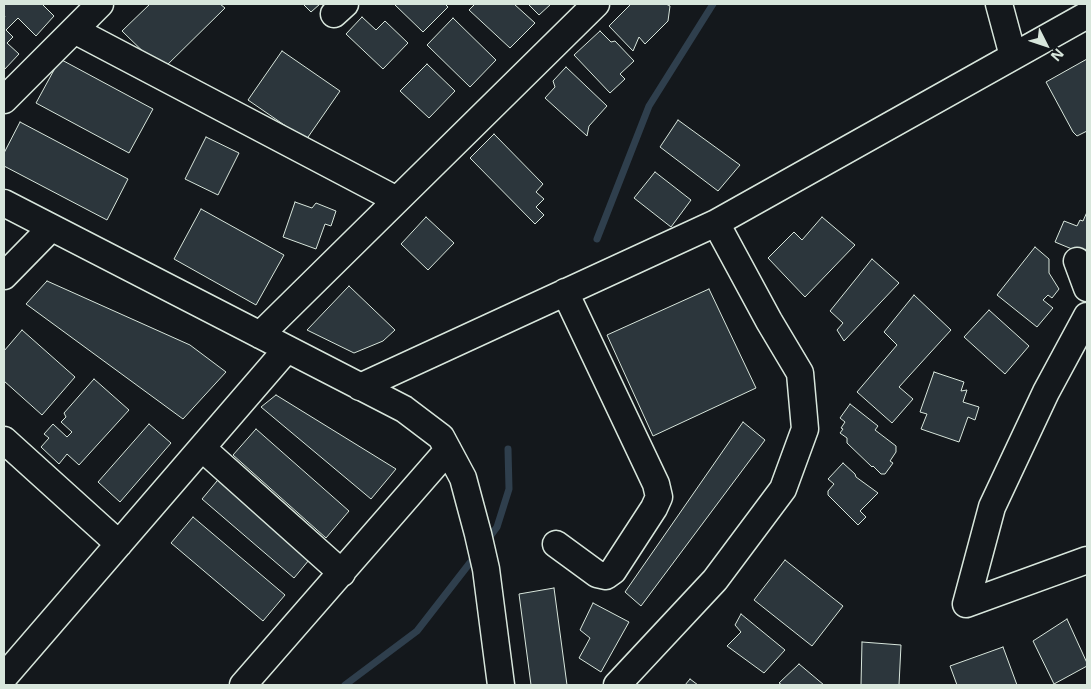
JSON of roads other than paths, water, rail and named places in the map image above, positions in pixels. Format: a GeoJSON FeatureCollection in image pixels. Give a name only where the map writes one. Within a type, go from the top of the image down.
{"type":"FeatureCollection","features":[{"type":"Feature","properties":{"kind":"street"},"geometry":{"type":"LineString","coordinates":[[4,100],[100,4]]}},
{"type":"Feature","properties":{"kind":"street"},"geometry":{"type":"LineString","coordinates":[[260,335],[596,4]]}},
{"type":"Feature","properties":{"kind":"street"},"geometry":{"type":"LineString","coordinates":[[999,4],[1013,56]]}},
{"type":"Feature","properties":{"kind":"street"},"geometry":{"type":"LineString","coordinates":[[360,387],[716,223],[1087,15]]}},
{"type":"Feature","properties":{"kind":"street"},"geometry":{"type":"LineString","coordinates":[[74,30],[396,200]]}},
{"type":"Feature","properties":{"kind":"street"},"geometry":{"type":"LineString","coordinates":[[4,203],[404,409],[441,437],[463,478],[478,534],[486,569],[501,685]]}},
{"type":"Feature","properties":{"kind":"street"},"geometry":{"type":"LineString","coordinates":[[617,685],[715,580],[783,489],[805,429],[800,373],[768,321],[716,223]]}},
{"type":"Feature","properties":{"kind":"street"},"geometry":{"type":"LineString","coordinates":[[4,276],[50,228]]}},
{"type":"Feature","properties":{"kind":"street"},"geometry":{"type":"LineString","coordinates":[[1077,261],[1087,288]]}},
{"type":"Feature","properties":{"kind":"street"},"geometry":{"type":"LineString","coordinates":[[556,544],[597,574],[606,576],[613,571],[654,508],[659,497],[656,484],[565,292]]}},
{"type":"Feature","properties":{"kind":"street"},"geometry":{"type":"LineString","coordinates":[[1087,316],[1046,392],[992,507],[966,604],[1087,560]]}},
{"type":"Feature","properties":{"kind":"street"},"geometry":{"type":"LineString","coordinates":[[4,677],[287,349]]}},
{"type":"Feature","properties":{"kind":"street"},"geometry":{"type":"LineString","coordinates":[[4,440],[119,544]]}},
{"type":"Feature","properties":{"kind":"street"},"geometry":{"type":"LineString","coordinates":[[202,448],[342,573]]}},
{"type":"Feature","properties":{"kind":"street"},"geometry":{"type":"LineString","coordinates":[[243,685],[448,450]]}},
{"type":"Feature","properties":{"kind":"waterway"},"geometry":{"type":"LineString","coordinates":[[597,239],[649,106],[713,4]]}},
{"type":"Feature","properties":{"kind":"waterway"},"geometry":{"type":"LineString","coordinates":[[486,542],[497,527],[509,489],[508,449]]}},
{"type":"Feature","properties":{"kind":"waterway"},"geometry":{"type":"LineString","coordinates":[[345,685],[417,631],[476,555]]}}]}
